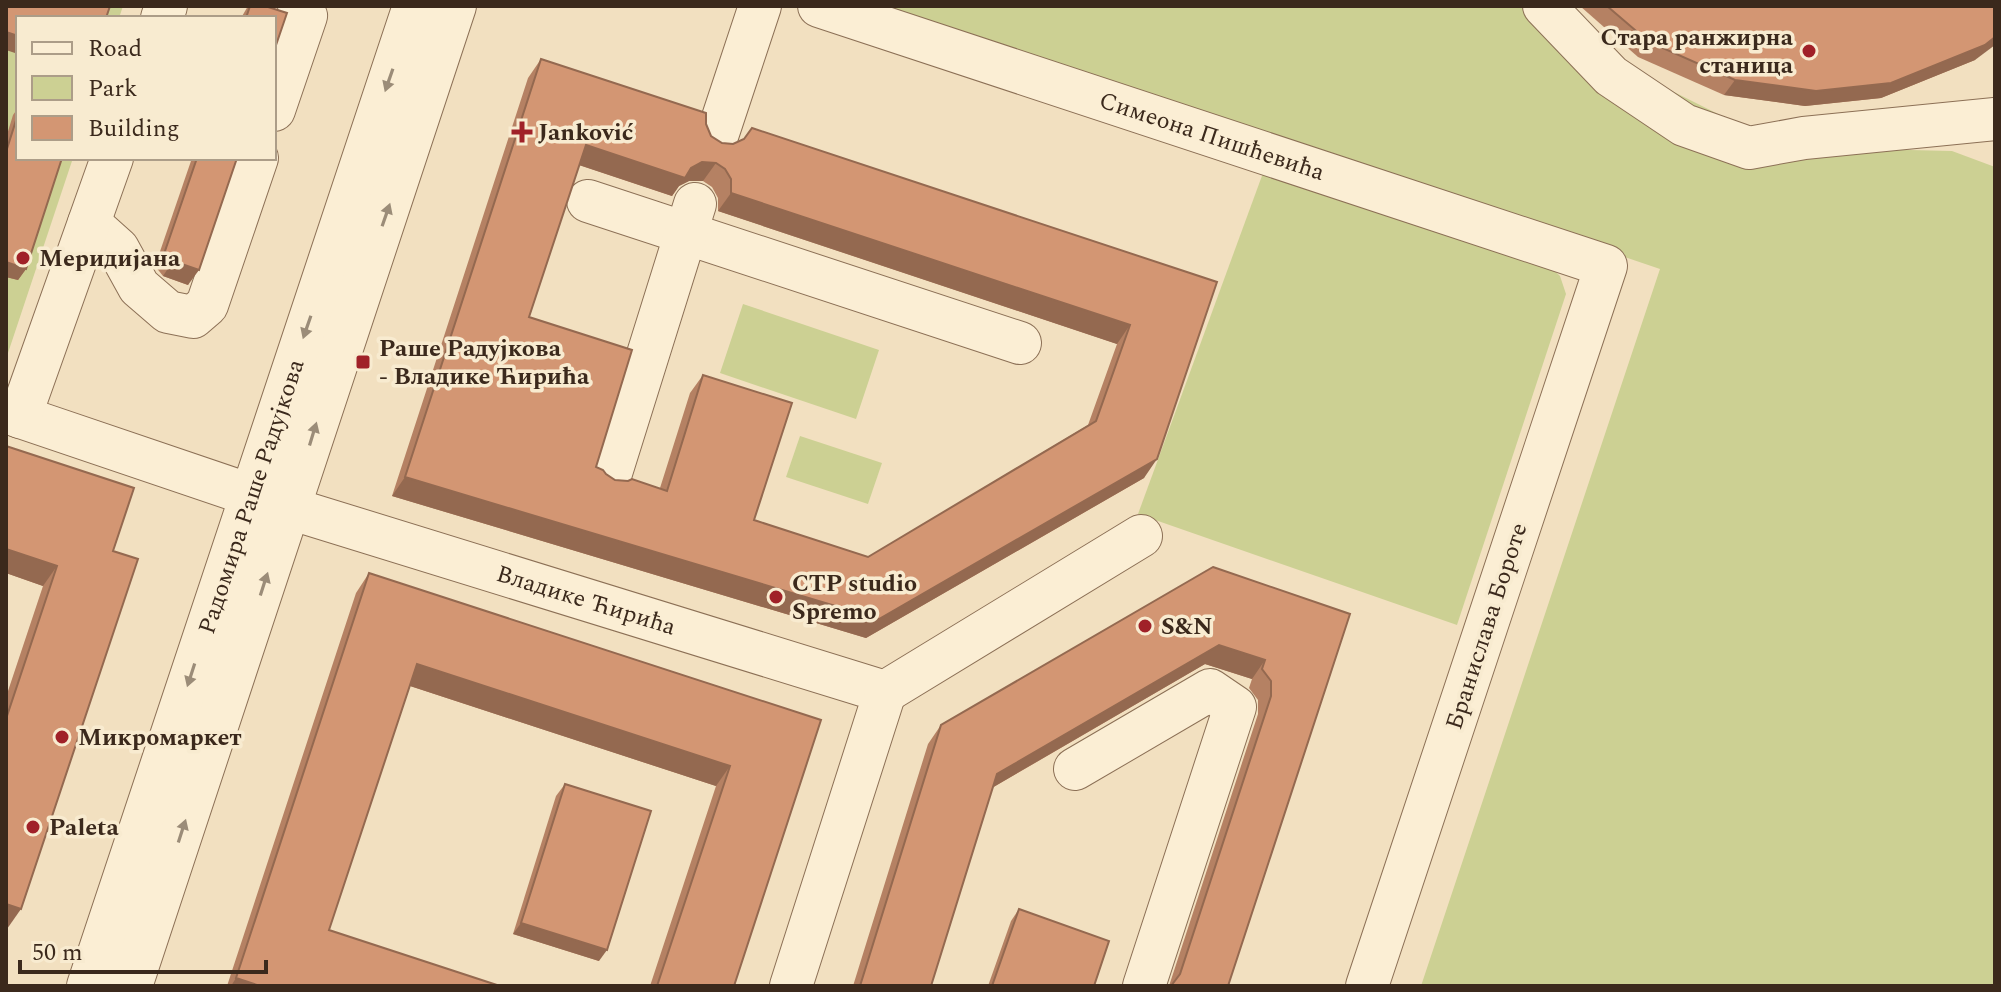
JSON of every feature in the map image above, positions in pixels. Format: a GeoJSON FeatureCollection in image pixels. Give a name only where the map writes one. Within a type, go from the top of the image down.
{"type":"FeatureCollection","features":[{"type":"Feature","properties":{"kind":"street"},"geometry":{"type":"LineString","coordinates":[[276,104],[306,16],[299,6]]}},
{"type":"Feature","properties":{"kind":"street","name":"Радомира Раше Радујкова"},"geometry":{"type":"LineString","coordinates":[[88,986],[414,6]]}},
{"type":"Feature","properties":{"kind":"street","name":"Радомира Раше Радујкова"},"geometry":{"type":"LineString","coordinates":[[131,986],[455,6]]}},
{"type":"Feature","properties":{"kind":"street"},"geometry":{"type":"LineString","coordinates":[[716,139],[760,6]]}},
{"type":"Feature","properties":{"kind":"street","name":"Симеона Пишћевића"},"geometry":{"type":"LineString","coordinates":[[819,6],[1606,266]]}},
{"type":"Feature","properties":{"kind":"street"},"geometry":{"type":"LineString","coordinates":[[1544,6],[1611,76],[1684,125],[1749,148],[1804,138],[1995,119]]}},
{"type":"Feature","properties":{"kind":"street"},"geometry":{"type":"LineString","coordinates":[[13,414],[111,160]]}},
{"type":"Feature","properties":{"kind":"street"},"geometry":{"type":"LineString","coordinates":[[89,223],[118,249],[139,287],[168,312],[193,317],[207,305],[256,160]]}},
{"type":"Feature","properties":{"kind":"street"},"geometry":{"type":"LineString","coordinates":[[588,201],[690,219],[1020,343]]}},
{"type":"Feature","properties":{"kind":"street"},"geometry":{"type":"LineString","coordinates":[[610,476],[690,219]]}},
{"type":"Feature","properties":{"kind":"street","name":"Бранислава Бороте"},"geometry":{"type":"LineString","coordinates":[[1367,986],[1606,266]]}},
{"type":"Feature","properties":{"kind":"street","name":"Владике Ћирића"},"geometry":{"type":"LineString","coordinates":[[13,414],[289,508],[885,692]]}},
{"type":"Feature","properties":{"kind":"street"},"geometry":{"type":"LineString","coordinates":[[791,986],[885,692],[1141,536]]}},
{"type":"Feature","properties":{"kind":"street"},"geometry":{"type":"LineString","coordinates":[[1075,769],[1210,690],[1235,707],[1144,986]]}},
{"type":"Feature","properties":{"kind":"green space","name":"Меридијана"},"geometry":{"type":"Polygon","coordinates":[[[6,6],[123,6],[120,16],[16,16],[16,160],[72,160],[6,359],[6,6]]]}},
{"type":"Feature","properties":{"kind":"green space"},"geometry":{"type":"Polygon","coordinates":[[[886,6],[1561,6],[1616,63],[1784,147],[1952,151],[1995,167],[1995,986],[1421,986],[1660,269],[886,6]]]}},
{"type":"Feature","properties":{"kind":"green space"},"geometry":{"type":"Polygon","coordinates":[[[1263,173],[1546,263],[1560,276],[1566,294],[1457,625],[1138,514],[1263,173]]]}},
{"type":"Feature","properties":{"kind":"green space"},"geometry":{"type":"Polygon","coordinates":[[[743,304],[879,350],[856,419],[720,373],[743,304]]]}},
{"type":"Feature","properties":{"kind":"green space"},"geometry":{"type":"Polygon","coordinates":[[[800,436],[882,463],[868,504],[786,477],[800,436]]]}},
{"type":"Feature","properties":{"kind":"building"},"geometry":{"type":"Polygon","coordinates":[[[7,6],[110,6],[107,16],[16,16],[16,35],[6,32],[7,6]]]}},
{"type":"Feature","properties":{"kind":"building"},"geometry":{"type":"Polygon","coordinates":[[[250,6],[265,6],[287,13],[276,45],[276,16],[247,16],[250,6]]]}},
{"type":"Feature","properties":{"kind":"building","name":"Стара ранжирна станица"},"geometry":{"type":"Polygon","coordinates":[[[1607,6],[1995,6],[1995,37],[1985,45],[1891,83],[1816,91],[1735,80],[1649,42],[1607,6]]]}},
{"type":"Feature","properties":{"kind":"building"},"geometry":{"type":"Polygon","coordinates":[[[541,59],[706,113],[711,136],[722,143],[733,144],[744,139],[752,128],[1217,282],[1157,459],[879,619],[405,477],[541,59]],[[586,145],[529,317],[632,350],[596,467],[615,480],[632,479],[667,491],[703,375],[792,403],[754,520],[868,557],[1096,421],[1130,325],[731,193],[731,179],[725,169],[716,163],[702,162],[691,168],[685,178],[586,145]]]}},
{"type":"Feature","properties":{"kind":"building"},"geometry":{"type":"Polygon","coordinates":[[[16,120],[16,160],[61,160],[26,269],[6,262],[6,152],[16,120]]]}},
{"type":"Feature","properties":{"kind":"building"},"geometry":{"type":"Polygon","coordinates":[[[196,160],[236,160],[199,270],[173,261],[165,251],[196,160]]]}},
{"type":"Feature","properties":{"kind":"building"},"geometry":{"type":"Polygon","coordinates":[[[6,446],[134,488],[113,551],[138,559],[21,909],[6,904],[6,719],[57,566],[6,549],[6,446]]]}},
{"type":"Feature","properties":{"kind":"building"},"geometry":{"type":"Polygon","coordinates":[[[1213,567],[1350,614],[1228,986],[1171,986],[1180,974],[1271,696],[1271,681],[1262,669],[1265,660],[1219,645],[997,774],[931,986],[860,986],[941,725],[1213,567]]]}},
{"type":"Feature","properties":{"kind":"building"},"geometry":{"type":"Polygon","coordinates":[[[369,573],[821,720],[734,986],[657,986],[730,766],[417,664],[329,930],[500,986],[260,986],[236,978],[369,573]]]}},
{"type":"Feature","properties":{"kind":"building"},"geometry":{"type":"Polygon","coordinates":[[[565,784],[651,811],[607,950],[521,923],[565,784]]]}},
{"type":"Feature","properties":{"kind":"building"},"geometry":{"type":"Polygon","coordinates":[[[1019,909],[1109,941],[1094,986],[992,986],[1019,909]]]}},
{"type":"Feature","properties":{"kind":"place","name":"Стара ранжирна станица"},"geometry":{"type":"Point","coordinates":[1809,51]}},
{"type":"Feature","properties":{"kind":"place","name":"Janković"},"geometry":{"type":"Point","coordinates":[522,132]}},
{"type":"Feature","properties":{"kind":"place","name":"Меридијана"},"geometry":{"type":"Point","coordinates":[23,258]}},
{"type":"Feature","properties":{"kind":"place","name":"Раше Радујкова - Владике Ћирића"},"geometry":{"type":"Point","coordinates":[363,362]}},
{"type":"Feature","properties":{"kind":"place","name":"CTP studio Spremo"},"geometry":{"type":"Point","coordinates":[776,597]}},
{"type":"Feature","properties":{"kind":"place","name":"S&N"},"geometry":{"type":"Point","coordinates":[1145,626]}},
{"type":"Feature","properties":{"kind":"place","name":"Микромаркет"},"geometry":{"type":"Point","coordinates":[62,737]}},
{"type":"Feature","properties":{"kind":"place","name":"Paleta"},"geometry":{"type":"Point","coordinates":[33,827]}}]}
